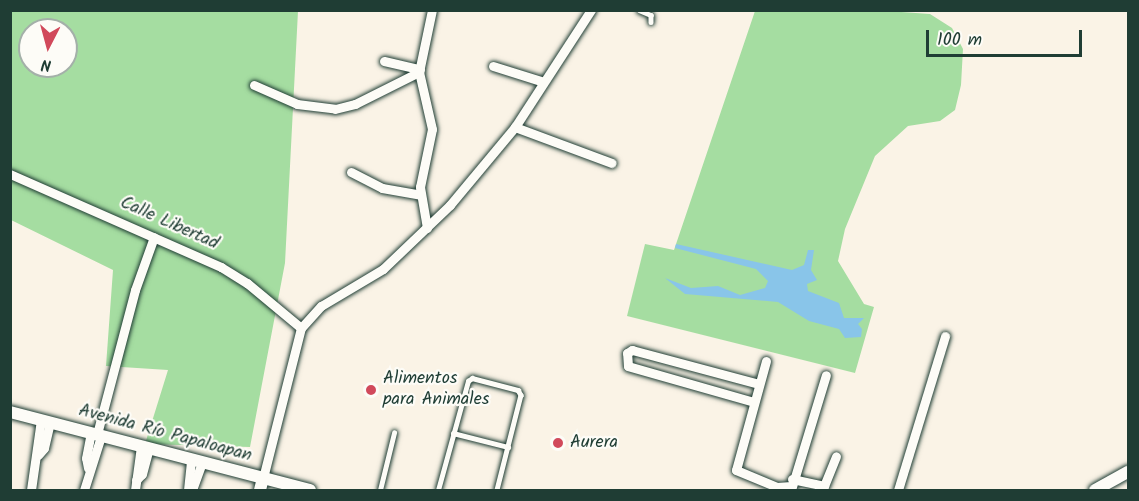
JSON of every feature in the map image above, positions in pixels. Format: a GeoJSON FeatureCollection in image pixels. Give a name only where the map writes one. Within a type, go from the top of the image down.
{"type":"FeatureCollection","features":[{"type":"Feature","properties":{"kind":"main road","name":"Avenida Río Papaloapan"},"geometry":{"type":"LineString","coordinates":[[10,412],[310,490]]}},
{"type":"Feature","properties":{"kind":"main road"},"geometry":{"type":"LineString","coordinates":[[1095,490],[1128,472]]}},
{"type":"Feature","properties":{"kind":"main road"},"geometry":{"type":"LineString","coordinates":[[260,490],[263,478]]}},
{"type":"Feature","properties":{"kind":"street"},"geometry":{"type":"LineString","coordinates":[[427,228],[420,195],[432,129],[419,70],[432,10]]}},
{"type":"Feature","properties":{"kind":"street"},"geometry":{"type":"LineString","coordinates":[[263,478],[301,328],[321,306],[383,269],[427,228],[516,127],[591,10]]}},
{"type":"Feature","properties":{"kind":"street"},"geometry":{"type":"LineString","coordinates":[[384,61],[419,70]]}},
{"type":"Feature","properties":{"kind":"street"},"geometry":{"type":"LineString","coordinates":[[493,66],[544,82]]}},
{"type":"Feature","properties":{"kind":"street"},"geometry":{"type":"LineString","coordinates":[[254,85],[297,104],[335,109],[355,104],[419,70]]}},
{"type":"Feature","properties":{"kind":"street"},"geometry":{"type":"LineString","coordinates":[[516,127],[612,163]]}},
{"type":"Feature","properties":{"kind":"street"},"geometry":{"type":"LineString","coordinates":[[351,172],[382,188],[420,195]]}},
{"type":"Feature","properties":{"kind":"street","name":"Calle Libertad"},"geometry":{"type":"LineString","coordinates":[[10,174],[154,237],[247,283],[301,328]]}},
{"type":"Feature","properties":{"kind":"street"},"geometry":{"type":"LineString","coordinates":[[84,490],[88,468],[95,460],[96,434],[154,237]]}},
{"type":"Feature","properties":{"kind":"street"},"geometry":{"type":"LineString","coordinates":[[898,490],[945,336]]}},
{"type":"Feature","properties":{"kind":"street"},"geometry":{"type":"LineString","coordinates":[[754,402],[628,366],[627,353],[632,350],[759,384]]}},
{"type":"Feature","properties":{"kind":"street"},"geometry":{"type":"LineString","coordinates":[[766,361],[736,470],[777,489],[792,485],[824,486],[836,456]]}},
{"type":"Feature","properties":{"kind":"street"},"geometry":{"type":"LineString","coordinates":[[792,485],[826,375]]}},
{"type":"Feature","properties":{"kind":"street"},"geometry":{"type":"LineString","coordinates":[[31,490],[38,455],[44,448],[46,421]]}},
{"type":"Feature","properties":{"kind":"street"},"geometry":{"type":"LineString","coordinates":[[135,485],[145,447]]}},
{"type":"Feature","properties":{"kind":"street"},"geometry":{"type":"LineString","coordinates":[[190,490],[196,460]]}},
{"type":"Feature","properties":{"kind":"lane"},"geometry":{"type":"LineString","coordinates":[[639,10],[651,15],[651,22]]}},
{"type":"Feature","properties":{"kind":"lane"},"geometry":{"type":"LineString","coordinates":[[438,490],[468,379],[496,384],[521,395],[497,490]]}},
{"type":"Feature","properties":{"kind":"lane"},"geometry":{"type":"LineString","coordinates":[[380,490],[394,433]]}},
{"type":"Feature","properties":{"kind":"lane"},"geometry":{"type":"LineString","coordinates":[[453,433],[508,447]]}},
{"type":"Feature","properties":{"kind":"green space"},"geometry":{"type":"Polygon","coordinates":[[[873,10],[930,14],[952,28],[963,49],[961,85],[955,110],[940,121],[908,126],[875,156],[845,229],[838,261],[864,304],[874,307],[855,373],[627,316],[645,244],[674,250],[755,11],[873,10]]]}},
{"type":"Feature","properties":{"kind":"green space"},"geometry":{"type":"Polygon","coordinates":[[[10,11],[298,11],[285,263],[250,447],[145,444],[168,370],[106,366],[113,270],[11,220],[10,11]]]}},
{"type":"Feature","properties":{"kind":"water"},"geometry":{"type":"Polygon","coordinates":[[[676,244],[792,270],[804,265],[808,250],[814,250],[811,270],[817,280],[807,284],[808,291],[839,303],[844,318],[864,318],[858,324],[862,329],[861,337],[845,338],[839,329],[809,321],[778,302],[685,294],[665,278],[691,288],[718,286],[740,295],[765,288],[768,281],[756,269],[675,248],[676,244]]]}},
{"type":"Feature","properties":{"kind":"place","name":"Alimentos para Animales"},"geometry":{"type":"Point","coordinates":[371,390]}},
{"type":"Feature","properties":{"kind":"place","name":"Aurera"},"geometry":{"type":"Point","coordinates":[558,443]}}]}
